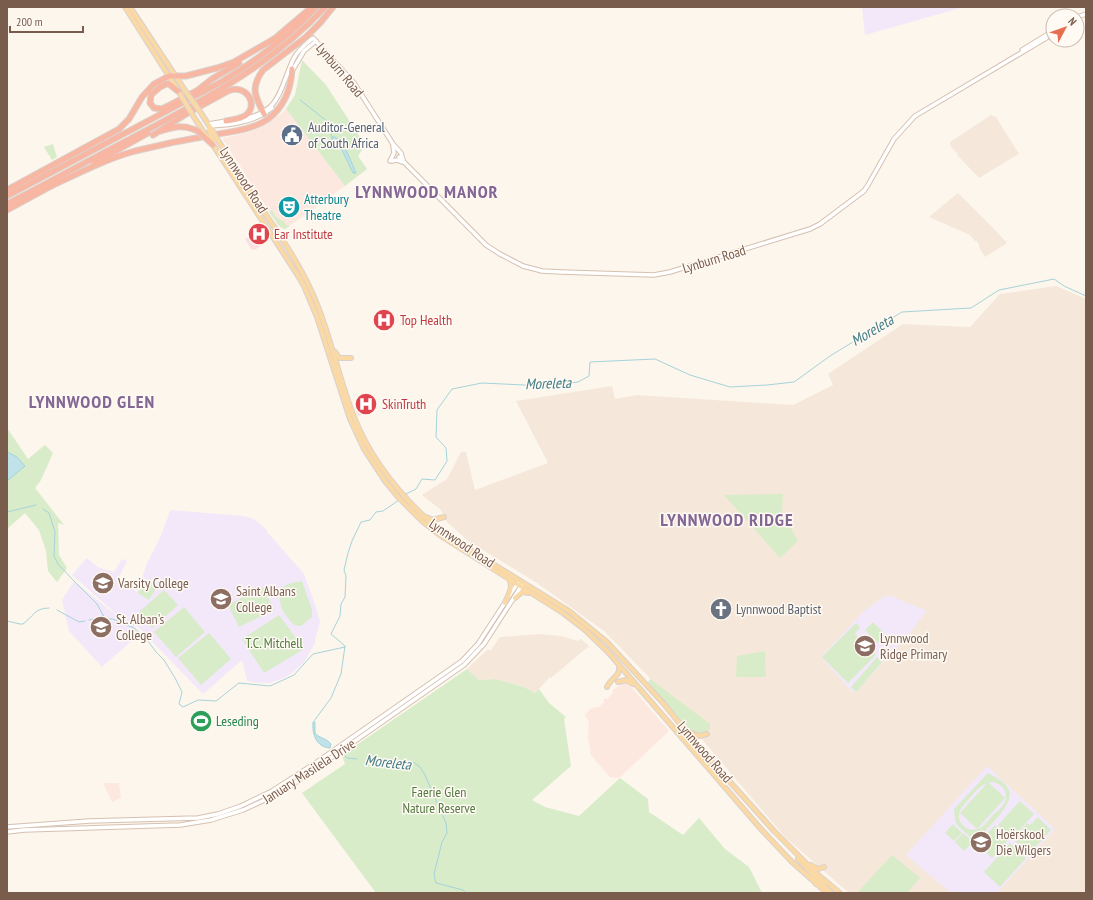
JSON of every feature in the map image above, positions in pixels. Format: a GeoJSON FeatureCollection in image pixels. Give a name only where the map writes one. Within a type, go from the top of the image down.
{"type":"FeatureCollection","features":[{"type":"Feature","properties":{"kind":"highway"},"geometry":{"type":"LineString","coordinates":[[179,93],[169,84],[162,85],[151,95],[150,103],[157,109],[162,109],[198,90],[222,73],[263,48],[312,7]]}},
{"type":"Feature","properties":{"kind":"highway"},"geometry":{"type":"LineString","coordinates":[[7,196],[241,70],[276,45],[316,7]]}},
{"type":"Feature","properties":{"kind":"highway"},"geometry":{"type":"LineString","coordinates":[[7,204],[183,111],[233,82],[265,61],[302,31],[324,7]]}},
{"type":"Feature","properties":{"kind":"highway"},"geometry":{"type":"LineString","coordinates":[[264,113],[256,96],[255,84],[258,77],[263,70],[310,32],[333,7]]}},
{"type":"Feature","properties":{"kind":"highway"},"geometry":{"type":"LineString","coordinates":[[7,190],[119,129],[132,115],[147,90],[154,84],[169,76],[186,76],[227,65],[241,59],[274,39]]}},
{"type":"Feature","properties":{"kind":"highway"},"geometry":{"type":"LineString","coordinates":[[51,186],[90,167],[120,155],[248,128],[261,123],[272,116],[285,100],[289,89],[292,69]]}},
{"type":"Feature","properties":{"kind":"highway"},"geometry":{"type":"LineString","coordinates":[[153,135],[228,90],[234,89],[244,91],[248,94],[251,100],[250,110],[247,114],[241,117],[226,121]]}},
{"type":"Feature","properties":{"kind":"highway"},"geometry":{"type":"LineString","coordinates":[[7,210],[162,126],[183,111]]}},
{"type":"Feature","properties":{"kind":"highway"},"geometry":{"type":"LineString","coordinates":[[74,153],[149,120]]}},
{"type":"Feature","properties":{"kind":"highway"},"geometry":{"type":"LineString","coordinates":[[90,165],[153,135],[176,127],[184,126],[198,131],[213,145]]}},
{"type":"Feature","properties":{"kind":"main road","name":"Lynnwood Road"},"geometry":{"type":"LineString","coordinates":[[125,7],[192,114],[297,274],[317,317],[344,402],[357,436],[371,460],[423,522],[441,536],[508,578],[521,583],[539,598],[563,613],[584,629],[627,672],[650,701],[760,828],[792,862],[827,893]]}},
{"type":"Feature","properties":{"kind":"main road","name":"Lynnwood Road"},"geometry":{"type":"LineString","coordinates":[[130,7],[199,110],[278,233],[306,280],[323,322],[352,411],[361,433],[392,486]]}},
{"type":"Feature","properties":{"kind":"main road","name":"Lynburn Road"},"geometry":{"type":"LineString","coordinates":[[314,39],[354,82],[405,163],[486,245],[523,266],[542,271],[654,275],[670,272],[817,226],[857,197],[866,188],[894,139],[912,118],[1014,57],[1028,46],[1045,36]]}},
{"type":"Feature","properties":{"kind":"main road"},"geometry":{"type":"LineString","coordinates":[[209,127],[226,121],[249,118],[264,113],[279,96],[294,58],[303,46],[314,39]]}},
{"type":"Feature","properties":{"kind":"main road"},"geometry":{"type":"LineString","coordinates":[[198,122],[209,127],[249,121],[274,107],[282,96],[292,69],[314,39]]}},
{"type":"Feature","properties":{"kind":"main road"},"geometry":{"type":"LineString","coordinates":[[209,127],[213,145]]}},
{"type":"Feature","properties":{"kind":"main road"},"geometry":{"type":"LineString","coordinates":[[393,145],[394,153],[391,161],[399,160],[405,163]]}},
{"type":"Feature","properties":{"kind":"main road"},"geometry":{"type":"LineString","coordinates":[[237,171],[276,242]]}},
{"type":"Feature","properties":{"kind":"main road"},"geometry":{"type":"LineString","coordinates":[[331,346],[339,358],[351,358]]}},
{"type":"Feature","properties":{"kind":"main road","name":"Lynnwood Road"},"geometry":{"type":"LineString","coordinates":[[406,502],[446,536],[569,611],[607,642],[786,845],[840,893]]}},
{"type":"Feature","properties":{"kind":"main road"},"geometry":{"type":"LineString","coordinates":[[418,511],[430,520],[436,520],[444,517]]}},
{"type":"Feature","properties":{"kind":"main road"},"geometry":{"type":"LineString","coordinates":[[505,603],[512,585],[508,578]]}},
{"type":"Feature","properties":{"kind":"main road","name":"January Masilela Drive"},"geometry":{"type":"LineString","coordinates":[[7,832],[188,824],[227,816],[260,803],[289,786],[459,670],[484,644],[515,598],[521,583]]}},
{"type":"Feature","properties":{"kind":"main road","name":"January Masilela Drive"},"geometry":{"type":"LineString","coordinates":[[7,827],[89,821],[198,818],[230,810],[259,798],[317,762],[462,661],[478,644],[505,603],[521,583]]}},
{"type":"Feature","properties":{"kind":"main road"},"geometry":{"type":"LineString","coordinates":[[515,598],[520,593],[524,592],[539,598]]}},
{"type":"Feature","properties":{"kind":"main road"},"geometry":{"type":"LineString","coordinates":[[595,632],[624,664],[627,672],[631,669],[636,674]]}},
{"type":"Feature","properties":{"kind":"main road"},"geometry":{"type":"LineString","coordinates":[[608,687],[609,683],[618,674],[620,669],[618,664]]}},
{"type":"Feature","properties":{"kind":"main road"},"geometry":{"type":"LineString","coordinates":[[618,682],[628,680],[650,701]]}},
{"type":"Feature","properties":{"kind":"main road"},"geometry":{"type":"LineString","coordinates":[[685,730],[696,736],[707,734]]}},
{"type":"Feature","properties":{"kind":"main road"},"geometry":{"type":"LineString","coordinates":[[774,831],[812,866],[818,869],[824,867]]}},
{"type":"Feature","properties":{"kind":"main road"},"geometry":{"type":"LineString","coordinates":[[786,845],[814,876],[816,884]]}},
{"type":"Feature","properties":{"kind":"main road"},"geometry":{"type":"LineString","coordinates":[[817,874],[819,880],[831,893]]}},
{"type":"Feature","properties":{"kind":"shaded area"},"geometry":{"type":"Polygon","coordinates":[[[862,7],[964,7],[865,35],[862,7]]]}},
{"type":"Feature","properties":{"kind":"shaded area"},"geometry":{"type":"Polygon","coordinates":[[[286,109],[345,186],[285,229],[278,225],[223,138],[257,129],[281,114],[286,109]]]}},
{"type":"Feature","properties":{"kind":"shaded area"},"geometry":{"type":"Polygon","coordinates":[[[991,115],[996,117],[1019,154],[979,178],[957,155],[958,154],[951,147],[950,142],[991,115]]]}},
{"type":"Feature","properties":{"kind":"shaded area"},"geometry":{"type":"Polygon","coordinates":[[[958,193],[1007,243],[985,257],[977,241],[975,241],[970,235],[929,217],[958,193]]]}},
{"type":"Feature","properties":{"kind":"shaded area","name":"Ear Institute"},"geometry":{"type":"Polygon","coordinates":[[[262,229],[267,241],[255,250],[251,249],[245,239],[262,229]]]}},
{"type":"Feature","properties":{"kind":"shaded area"},"geometry":{"type":"Polygon","coordinates":[[[1056,286],[1086,299],[1086,893],[849,893],[785,837],[648,676],[604,631],[537,583],[468,541],[446,521],[441,510],[422,495],[447,479],[461,452],[466,452],[475,490],[548,463],[516,401],[612,386],[615,399],[637,395],[793,405],[833,385],[828,374],[903,324],[970,327],[1000,294],[1056,286]]]}},
{"type":"Feature","properties":{"kind":"shaded area","name":"SkinTruth"},"geometry":{"type":"Polygon","coordinates":[[[372,395],[378,408],[358,416],[355,408],[359,401],[372,395]]]}},
{"type":"Feature","properties":{"kind":"shaded area","name":"Saint Albans College"},"geometry":{"type":"Polygon","coordinates":[[[170,511],[243,516],[254,519],[266,529],[268,534],[304,574],[320,621],[315,643],[304,663],[288,676],[270,683],[247,681],[242,660],[203,694],[134,623],[138,635],[102,667],[69,631],[62,600],[74,581],[111,611],[129,621],[114,612],[72,575],[87,558],[99,568],[114,572],[122,559],[127,561],[118,579],[136,591],[135,594],[138,590],[147,563],[160,538],[170,511]]]}},
{"type":"Feature","properties":{"kind":"shaded area","name":"Lynnwood Ridge Primary"},"geometry":{"type":"Polygon","coordinates":[[[885,596],[891,596],[927,611],[908,635],[856,692],[852,692],[821,657],[864,611],[885,596]]]}},
{"type":"Feature","properties":{"kind":"shaded area"},"geometry":{"type":"Polygon","coordinates":[[[539,634],[561,636],[578,641],[581,639],[589,646],[551,678],[550,677],[535,693],[524,687],[496,679],[479,680],[467,669],[488,649],[490,651],[500,637],[539,634]]]}},
{"type":"Feature","properties":{"kind":"shaded area"},"geometry":{"type":"Polygon","coordinates":[[[624,682],[627,682],[669,731],[619,778],[610,777],[590,753],[591,751],[588,739],[589,722],[585,715],[591,708],[599,707],[604,702],[604,698],[608,699],[613,690],[624,682]]]}},
{"type":"Feature","properties":{"kind":"shaded area","name":"Hoërskool Die Wilgers"},"geometry":{"type":"Polygon","coordinates":[[[987,766],[1055,829],[997,893],[951,893],[906,855],[987,766]]]}},
{"type":"Feature","properties":{"kind":"shaded area"},"geometry":{"type":"Polygon","coordinates":[[[103,783],[119,783],[121,798],[112,802],[103,783]]]}},
{"type":"Feature","properties":{"kind":"green space"},"geometry":{"type":"Polygon","coordinates":[[[302,60],[326,85],[365,145],[358,156],[367,169],[345,186],[286,109],[295,95],[302,60]]]}},
{"type":"Feature","properties":{"kind":"green space"},"geometry":{"type":"Polygon","coordinates":[[[53,144],[57,157],[52,160],[44,147],[53,144]]]}},
{"type":"Feature","properties":{"kind":"green space"},"geometry":{"type":"Polygon","coordinates":[[[272,210],[276,217],[284,221],[286,225],[290,226],[285,229],[280,227],[269,212],[272,210]]]}},
{"type":"Feature","properties":{"kind":"green space"},"geometry":{"type":"Polygon","coordinates":[[[7,428],[28,459],[45,445],[53,453],[41,480],[35,488],[64,525],[58,523],[59,555],[67,568],[57,582],[48,571],[46,551],[39,530],[25,513],[7,529],[7,428]]]}},
{"type":"Feature","properties":{"kind":"green space"},"geometry":{"type":"Polygon","coordinates":[[[783,494],[782,512],[798,541],[780,558],[724,495],[783,494]]]}},
{"type":"Feature","properties":{"kind":"green space"},"geometry":{"type":"Polygon","coordinates":[[[302,581],[312,610],[312,617],[301,626],[294,625],[286,616],[281,604],[280,588],[291,583],[302,581]]]}},
{"type":"Feature","properties":{"kind":"green space"},"geometry":{"type":"Polygon","coordinates":[[[145,582],[156,588],[149,600],[138,593],[145,582]]]}},
{"type":"Feature","properties":{"kind":"green space"},"geometry":{"type":"Polygon","coordinates":[[[263,587],[274,610],[239,627],[228,605],[263,587]]]}},
{"type":"Feature","properties":{"kind":"green space"},"geometry":{"type":"Polygon","coordinates":[[[164,590],[178,605],[152,628],[138,613],[164,590]]]}},
{"type":"Feature","properties":{"kind":"green space"},"geometry":{"type":"Polygon","coordinates":[[[184,607],[205,632],[176,657],[154,632],[184,607]]]}},
{"type":"Feature","properties":{"kind":"green space","name":"T.C. Mitchell"},"geometry":{"type":"Polygon","coordinates":[[[279,615],[304,649],[264,673],[242,639],[279,615]]]}},
{"type":"Feature","properties":{"kind":"green space"},"geometry":{"type":"Polygon","coordinates":[[[873,622],[886,635],[878,643],[865,630],[873,622]]]}},
{"type":"Feature","properties":{"kind":"green space"},"geometry":{"type":"Polygon","coordinates":[[[856,623],[860,627],[855,634],[876,655],[848,683],[822,657],[856,623]]]}},
{"type":"Feature","properties":{"kind":"green space"},"geometry":{"type":"Polygon","coordinates":[[[209,633],[231,659],[201,685],[178,658],[209,633]]]}},
{"type":"Feature","properties":{"kind":"green space"},"geometry":{"type":"Polygon","coordinates":[[[765,651],[766,677],[736,677],[737,656],[765,651]]]}},
{"type":"Feature","properties":{"kind":"green space"},"geometry":{"type":"Polygon","coordinates":[[[877,657],[882,662],[856,692],[851,687],[877,657]]]}},
{"type":"Feature","properties":{"kind":"green space","name":"Faerie Glen Nature Reserve"},"geometry":{"type":"Polygon","coordinates":[[[467,669],[479,680],[496,679],[524,687],[535,693],[539,689],[549,703],[566,717],[564,719],[571,766],[532,800],[545,807],[579,816],[620,778],[648,799],[649,812],[683,835],[699,818],[725,849],[749,867],[762,893],[376,893],[302,793],[345,764],[342,755],[467,669]]]}},
{"type":"Feature","properties":{"kind":"green space"},"geometry":{"type":"Polygon","coordinates":[[[650,679],[710,724],[710,729],[702,735],[689,731],[648,682],[650,679]]]}},
{"type":"Feature","properties":{"kind":"green space"},"geometry":{"type":"Polygon","coordinates":[[[988,773],[1003,782],[1008,787],[1010,796],[1003,810],[975,841],[958,826],[955,820],[954,809],[988,773]],[[992,782],[981,786],[962,807],[959,812],[959,818],[963,825],[968,829],[977,829],[986,824],[1004,804],[1006,796],[1004,789],[992,782]]]}},
{"type":"Feature","properties":{"kind":"green space"},"geometry":{"type":"Polygon","coordinates":[[[988,782],[1005,798],[977,829],[960,813],[988,782]]]}},
{"type":"Feature","properties":{"kind":"green space"},"geometry":{"type":"Polygon","coordinates":[[[1020,801],[1034,814],[1012,838],[998,825],[1020,801]]]}},
{"type":"Feature","properties":{"kind":"green space"},"geometry":{"type":"Polygon","coordinates":[[[1038,817],[1051,830],[1029,854],[1015,841],[1025,830],[1023,832],[1021,830],[1027,823],[1030,825],[1038,817]]]}},
{"type":"Feature","properties":{"kind":"green space"},"geometry":{"type":"Polygon","coordinates":[[[953,824],[962,833],[954,841],[945,833],[953,824]]]}},
{"type":"Feature","properties":{"kind":"green space"},"geometry":{"type":"Polygon","coordinates":[[[995,825],[1009,839],[992,858],[982,849],[990,840],[986,835],[995,825]]]}},
{"type":"Feature","properties":{"kind":"green space"},"geometry":{"type":"Polygon","coordinates":[[[963,833],[973,842],[964,851],[955,842],[963,833]]]}},
{"type":"Feature","properties":{"kind":"green space"},"geometry":{"type":"Polygon","coordinates":[[[1010,843],[1026,858],[1000,887],[984,872],[1010,843]]]}},
{"type":"Feature","properties":{"kind":"green space"},"geometry":{"type":"Polygon","coordinates":[[[892,855],[920,878],[907,893],[857,893],[892,855]]]}},
{"type":"Feature","properties":{"kind":"water"},"geometry":{"type":"Polygon","coordinates":[[[332,137],[335,137],[342,144],[356,173],[353,173],[342,150],[332,139],[332,137]]]}},
{"type":"Feature","properties":{"kind":"water"},"geometry":{"type":"Polygon","coordinates":[[[7,452],[17,457],[25,466],[7,481],[7,452]]]}},
{"type":"Feature","properties":{"kind":"water"},"geometry":{"type":"Polygon","coordinates":[[[313,722],[315,722],[315,733],[331,744],[330,748],[321,745],[316,739],[313,731],[313,722]]]}},
{"type":"Feature","properties":{"kind":"waterway"},"geometry":{"type":"LineString","coordinates":[[300,100],[328,122],[327,125],[334,132],[332,132],[332,137]]}},
{"type":"Feature","properties":{"kind":"waterway","name":"Moreleta"},"geometry":{"type":"LineString","coordinates":[[406,494],[416,489],[422,479],[435,480],[447,461],[446,448],[436,437],[437,410],[452,389],[482,383],[545,386],[578,382],[589,376],[590,362],[655,359],[690,375],[730,387],[794,382],[830,356],[902,312],[971,308],[999,290],[1054,279],[1064,286],[1086,296]]}},
{"type":"Feature","properties":{"kind":"waterway","name":"Moreleta"},"geometry":{"type":"LineString","coordinates":[[314,721],[331,698],[341,674],[345,646],[331,634],[340,616],[341,604],[345,597],[346,576],[344,570],[352,541],[361,522],[370,520],[376,512],[383,511],[399,500]]}},
{"type":"Feature","properties":{"kind":"waterway"},"geometry":{"type":"LineString","coordinates":[[7,512],[36,505]]}},
{"type":"Feature","properties":{"kind":"waterway"},"geometry":{"type":"LineString","coordinates":[[43,509],[49,513],[55,532],[54,556],[58,564],[97,604],[107,619],[113,619],[134,628],[145,637],[164,660],[175,678],[182,692],[179,704],[183,707],[198,700],[216,701],[239,683],[270,686],[294,675],[313,654],[345,647]]}},
{"type":"Feature","properties":{"kind":"waterway"},"geometry":{"type":"LineString","coordinates":[[7,621],[23,624],[37,611],[44,608],[49,608]]}},
{"type":"Feature","properties":{"kind":"waterway"},"geometry":{"type":"LineString","coordinates":[[57,610],[79,622],[85,621]]}},
{"type":"Feature","properties":{"kind":"waterway"},"geometry":{"type":"LineString","coordinates":[[89,620],[103,615]]}},
{"type":"Feature","properties":{"kind":"waterway","name":"Moreleta"},"geometry":{"type":"LineString","coordinates":[[345,756],[347,758],[357,759]]}},
{"type":"Feature","properties":{"kind":"waterway","name":"Moreleta"},"geometry":{"type":"LineString","coordinates":[[376,762],[413,762],[419,766],[424,773],[446,823],[447,833],[442,842],[434,874],[436,883],[463,890],[466,893]]}},
{"type":"Feature","properties":{"kind":"place","name":"Auditor-General of South Africa"},"geometry":{"type":"Point","coordinates":[292,135]}},
{"type":"Feature","properties":{"kind":"place","name":"Atterbury Theatre"},"geometry":{"type":"Point","coordinates":[289,207]}},
{"type":"Feature","properties":{"kind":"place","name":"Ear Institute"},"geometry":{"type":"Point","coordinates":[259,234]}},
{"type":"Feature","properties":{"kind":"place","name":"Top Health"},"geometry":{"type":"Point","coordinates":[384,320]}},
{"type":"Feature","properties":{"kind":"place","name":"SkinTruth"},"geometry":{"type":"Point","coordinates":[366,404]}},
{"type":"Feature","properties":{"kind":"place","name":"Varsity College"},"geometry":{"type":"Point","coordinates":[103,583]}},
{"type":"Feature","properties":{"kind":"place","name":"Saint Albans College"},"geometry":{"type":"Point","coordinates":[221,599]}},
{"type":"Feature","properties":{"kind":"place","name":"Lynnwood Baptist"},"geometry":{"type":"Point","coordinates":[721,609]}},
{"type":"Feature","properties":{"kind":"place","name":"St. Alban's College"},"geometry":{"type":"Point","coordinates":[101,627]}},
{"type":"Feature","properties":{"kind":"place","name":"Lynnwood Ridge Primary"},"geometry":{"type":"Point","coordinates":[865,646]}},
{"type":"Feature","properties":{"kind":"place","name":"Leseding"},"geometry":{"type":"Point","coordinates":[201,721]}},
{"type":"Feature","properties":{"kind":"place","name":"Hoërskool Die Wilgers"},"geometry":{"type":"Point","coordinates":[981,842]}},
{"type":"Feature","properties":{"kind":"district","name":"LYNNWOOD MANOR"},"geometry":{"type":"Point","coordinates":[427,191]}},
{"type":"Feature","properties":{"kind":"district","name":"LYNNWOOD GLEN"},"geometry":{"type":"Point","coordinates":[92,401]}},
{"type":"Feature","properties":{"kind":"district","name":"LYNNWOOD RIDGE"},"geometry":{"type":"Point","coordinates":[727,519]}}]}
